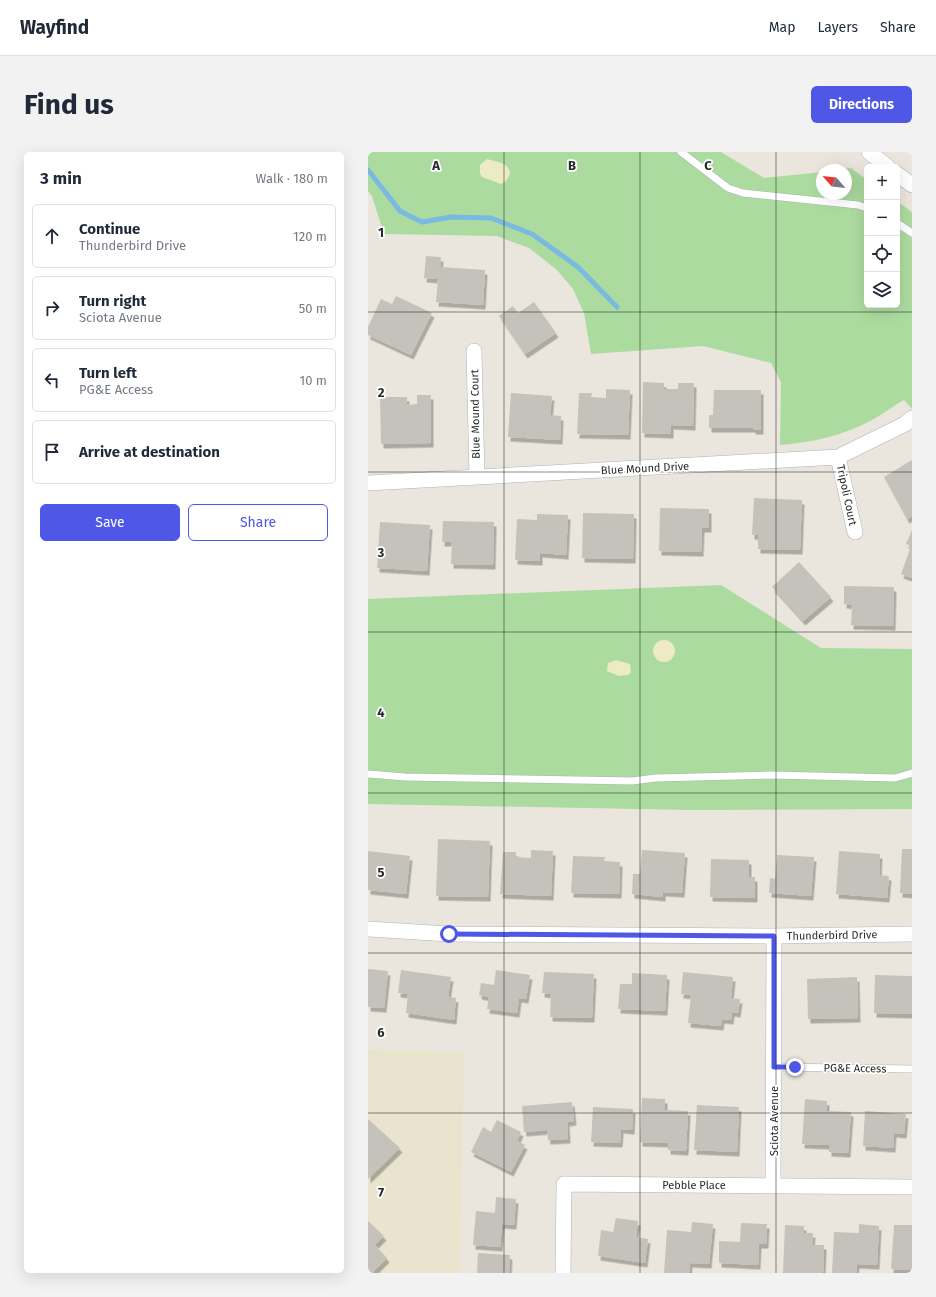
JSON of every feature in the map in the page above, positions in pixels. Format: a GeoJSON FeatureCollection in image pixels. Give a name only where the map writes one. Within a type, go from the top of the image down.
{"type":"FeatureCollection","features":[{"type":"Feature","properties":{"kind":"street"},"geometry":{"type":"LineString","coordinates":[[869,152],[884,164]]}},
{"type":"Feature","properties":{"kind":"street"},"geometry":{"type":"LineString","coordinates":[[900,176],[912,185]]}},
{"type":"Feature","properties":{"kind":"street","name":"Blue Mound Court"},"geometry":{"type":"LineString","coordinates":[[474,351],[477,477]]}},
{"type":"Feature","properties":{"kind":"street","name":"Blue Mound Drive"},"geometry":{"type":"LineString","coordinates":[[368,483],[838,458],[904,424],[912,418]]}},
{"type":"Feature","properties":{"kind":"street","name":"Tripoli Court"},"geometry":{"type":"LineString","coordinates":[[838,458],[855,532]]}},
{"type":"Feature","properties":{"kind":"street","name":"Thunderbird Drive"},"geometry":{"type":"LineString","coordinates":[[368,929],[449,934],[774,936],[912,934]]}},
{"type":"Feature","properties":{"kind":"street","name":"Sciota Avenue"},"geometry":{"type":"LineString","coordinates":[[774,936],[774,1186]]}},
{"type":"Feature","properties":{"kind":"street","name":"Pebble Place"},"geometry":{"type":"LineString","coordinates":[[563,1273],[564,1184],[912,1187]]}},
{"type":"Feature","properties":{"kind":"lane"},"geometry":{"type":"LineString","coordinates":[[681,152],[728,188],[743,193],[858,205],[864,207]]}},
{"type":"Feature","properties":{"kind":"lane"},"geometry":{"type":"LineString","coordinates":[[900,225],[912,233]]}},
{"type":"Feature","properties":{"kind":"lane"},"geometry":{"type":"LineString","coordinates":[[368,774],[405,777],[632,781],[656,778],[773,775],[894,778],[912,774]]}},
{"type":"Feature","properties":{"kind":"lane","name":"PG&E Access"},"geometry":{"type":"LineString","coordinates":[[774,1067],[912,1069]]}},
{"type":"Feature","properties":{"kind":"shaded area"},"geometry":{"type":"Polygon","coordinates":[[[368,1050],[464,1051],[460,1273],[368,1273],[368,1050]]]}},
{"type":"Feature","properties":{"kind":"green space"},"geometry":{"type":"Polygon","coordinates":[[[368,152],[721,152],[764,178],[816,173],[816,200],[852,200],[852,169],[864,178],[864,308],[900,308],[900,203],[912,212],[912,409],[904,400],[872,420],[839,434],[815,440],[780,445],[781,382],[771,363],[703,346],[591,354],[584,313],[573,289],[557,270],[529,248],[497,236],[384,234],[372,196],[368,191],[368,152]]]}},
{"type":"Feature","properties":{"kind":"green space"},"geometry":{"type":"Polygon","coordinates":[[[721,585],[821,648],[912,649],[912,809],[690,810],[368,804],[368,599],[721,585]]]}},
{"type":"Feature","properties":{"kind":"sand"},"geometry":{"type":"Polygon","coordinates":[[[487,159],[502,163],[507,167],[510,174],[506,181],[501,184],[482,177],[480,174],[480,165],[487,159]]]}},
{"type":"Feature","properties":{"kind":"sand"},"geometry":{"type":"Polygon","coordinates":[[[664,640],[672,643],[675,651],[672,659],[664,662],[656,659],[653,651],[656,643],[664,640]]]}},
{"type":"Feature","properties":{"kind":"sand"},"geometry":{"type":"Polygon","coordinates":[[[616,660],[630,664],[631,672],[628,675],[619,676],[607,671],[608,663],[616,660]]]}},
{"type":"Feature","properties":{"kind":"building"},"geometry":{"type":"Polygon","coordinates":[[[426,256],[441,257],[440,267],[485,270],[483,305],[436,302],[438,279],[424,278],[426,256]]]}},
{"type":"Feature","properties":{"kind":"building"},"geometry":{"type":"Polygon","coordinates":[[[396,296],[432,313],[411,355],[368,335],[368,327],[381,299],[392,304],[396,296]]]}},
{"type":"Feature","properties":{"kind":"building"},"geometry":{"type":"Polygon","coordinates":[[[534,302],[556,333],[525,354],[499,316],[513,306],[518,313],[534,302]]]}},
{"type":"Feature","properties":{"kind":"building"},"geometry":{"type":"Polygon","coordinates":[[[643,382],[664,383],[664,389],[678,389],[678,383],[694,383],[693,426],[671,425],[671,434],[642,433],[643,382]]]}},
{"type":"Feature","properties":{"kind":"building"},"geometry":{"type":"Polygon","coordinates":[[[606,389],[630,390],[628,435],[577,434],[579,393],[592,393],[591,397],[606,398],[606,389]]]}},
{"type":"Feature","properties":{"kind":"building"},"geometry":{"type":"Polygon","coordinates":[[[714,390],[761,390],[761,430],[753,430],[753,428],[709,428],[709,415],[713,415],[714,390]]]}},
{"type":"Feature","properties":{"kind":"building"},"geometry":{"type":"Polygon","coordinates":[[[511,393],[552,396],[550,415],[561,416],[560,440],[508,437],[511,393]]]}},
{"type":"Feature","properties":{"kind":"building"},"geometry":{"type":"Polygon","coordinates":[[[417,395],[431,395],[431,443],[381,444],[380,397],[407,397],[407,405],[417,404],[417,395]]]}},
{"type":"Feature","properties":{"kind":"building"},"geometry":{"type":"Polygon","coordinates":[[[912,460],[912,516],[907,519],[884,477],[912,460]]]}},
{"type":"Feature","properties":{"kind":"building"},"geometry":{"type":"Polygon","coordinates":[[[754,498],[802,500],[800,550],[758,549],[758,535],[752,535],[754,498]]]}},
{"type":"Feature","properties":{"kind":"building"},"geometry":{"type":"Polygon","coordinates":[[[660,508],[709,509],[709,528],[702,528],[701,552],[659,551],[660,508]]]}},
{"type":"Feature","properties":{"kind":"building"},"geometry":{"type":"Polygon","coordinates":[[[583,513],[634,514],[633,559],[582,558],[583,513]]]}},
{"type":"Feature","properties":{"kind":"building"},"geometry":{"type":"Polygon","coordinates":[[[537,514],[568,515],[566,555],[540,553],[540,561],[515,560],[517,519],[537,520],[537,514]]]}},
{"type":"Feature","properties":{"kind":"building"},"geometry":{"type":"Polygon","coordinates":[[[443,521],[494,522],[493,565],[451,564],[452,542],[442,542],[443,521]]]}},
{"type":"Feature","properties":{"kind":"building"},"geometry":{"type":"Polygon","coordinates":[[[380,522],[430,525],[427,571],[377,568],[380,522]]]}},
{"type":"Feature","properties":{"kind":"building"},"geometry":{"type":"Polygon","coordinates":[[[912,530],[912,578],[901,574],[911,546],[906,544],[912,530]]]}},
{"type":"Feature","properties":{"kind":"building"},"geometry":{"type":"Polygon","coordinates":[[[799,562],[831,597],[803,621],[772,587],[799,562]]]}},
{"type":"Feature","properties":{"kind":"building"},"geometry":{"type":"Polygon","coordinates":[[[844,586],[894,587],[893,626],[851,625],[852,605],[844,604],[844,586]]]}},
{"type":"Feature","properties":{"kind":"building"},"geometry":{"type":"Polygon","coordinates":[[[438,839],[490,841],[488,897],[436,896],[438,839]]]}},
{"type":"Feature","properties":{"kind":"building"},"geometry":{"type":"Polygon","coordinates":[[[902,849],[912,849],[912,894],[900,893],[902,849]]]}},
{"type":"Feature","properties":{"kind":"building"},"geometry":{"type":"Polygon","coordinates":[[[531,850],[553,851],[551,896],[500,894],[503,852],[516,852],[516,857],[531,858],[531,850]]]}},
{"type":"Feature","properties":{"kind":"building"},"geometry":{"type":"Polygon","coordinates":[[[642,850],[685,853],[682,893],[663,892],[663,897],[632,894],[633,874],[640,874],[642,850]]]}},
{"type":"Feature","properties":{"kind":"building"},"geometry":{"type":"Polygon","coordinates":[[[368,851],[410,856],[406,894],[368,890],[368,851]]]}},
{"type":"Feature","properties":{"kind":"building"},"geometry":{"type":"Polygon","coordinates":[[[839,851],[880,854],[879,875],[889,876],[887,898],[836,894],[839,851]]]}},
{"type":"Feature","properties":{"kind":"building"},"geometry":{"type":"Polygon","coordinates":[[[777,855],[814,857],[811,896],[769,893],[770,878],[775,879],[777,855]]]}},
{"type":"Feature","properties":{"kind":"building"},"geometry":{"type":"Polygon","coordinates":[[[573,856],[605,857],[604,861],[620,862],[619,894],[571,893],[573,856]]]}},
{"type":"Feature","properties":{"kind":"building"},"geometry":{"type":"Polygon","coordinates":[[[711,859],[749,860],[749,877],[755,877],[755,898],[710,897],[711,859]]]}},
{"type":"Feature","properties":{"kind":"building"},"geometry":{"type":"Polygon","coordinates":[[[368,969],[388,971],[384,1008],[368,1007],[368,969]]]}},
{"type":"Feature","properties":{"kind":"building"},"geometry":{"type":"Polygon","coordinates":[[[401,970],[451,977],[448,997],[456,998],[454,1020],[406,1013],[408,994],[398,993],[401,970]]]}},
{"type":"Feature","properties":{"kind":"building"},"geometry":{"type":"Polygon","coordinates":[[[496,970],[530,975],[526,999],[519,998],[517,1013],[487,1009],[489,997],[479,995],[481,983],[494,985],[496,970]]]}},
{"type":"Feature","properties":{"kind":"building"},"geometry":{"type":"Polygon","coordinates":[[[544,972],[594,974],[592,1018],[550,1017],[551,994],[542,993],[544,972]]]}},
{"type":"Feature","properties":{"kind":"building"},"geometry":{"type":"Polygon","coordinates":[[[683,972],[733,977],[731,998],[740,999],[738,1013],[732,1012],[731,1020],[722,1019],[721,1026],[688,1023],[691,995],[681,994],[683,972]]]}},
{"type":"Feature","properties":{"kind":"building"},"geometry":{"type":"Polygon","coordinates":[[[632,973],[667,975],[665,1011],[618,1009],[620,984],[632,984],[632,973]]]}},
{"type":"Feature","properties":{"kind":"building"},"geometry":{"type":"Polygon","coordinates":[[[875,975],[912,976],[912,1014],[874,1013],[875,975]]]}},
{"type":"Feature","properties":{"kind":"building"},"geometry":{"type":"Polygon","coordinates":[[[857,977],[858,1018],[808,1019],[807,979],[857,977]]]}},
{"type":"Feature","properties":{"kind":"building"},"geometry":{"type":"Polygon","coordinates":[[[642,1098],[665,1099],[665,1110],[688,1111],[686,1151],[668,1150],[668,1143],[640,1142],[642,1098]]]}},
{"type":"Feature","properties":{"kind":"building"},"geometry":{"type":"Polygon","coordinates":[[[805,1099],[827,1101],[827,1111],[851,1112],[848,1153],[829,1152],[829,1145],[802,1144],[805,1099]]]}},
{"type":"Feature","properties":{"kind":"building"},"geometry":{"type":"Polygon","coordinates":[[[572,1102],[574,1121],[567,1122],[568,1139],[548,1140],[547,1130],[524,1132],[522,1106],[572,1102]]]}},
{"type":"Feature","properties":{"kind":"building"},"geometry":{"type":"Polygon","coordinates":[[[697,1105],[739,1107],[737,1152],[694,1150],[697,1105]]]}},
{"type":"Feature","properties":{"kind":"building"},"geometry":{"type":"Polygon","coordinates":[[[593,1107],[633,1109],[632,1130],[621,1129],[620,1143],[591,1142],[593,1107]]]}},
{"type":"Feature","properties":{"kind":"building"},"geometry":{"type":"Polygon","coordinates":[[[865,1111],[906,1114],[904,1134],[894,1133],[893,1148],[863,1146],[865,1111]]]}},
{"type":"Feature","properties":{"kind":"building"},"geometry":{"type":"Polygon","coordinates":[[[368,1119],[400,1148],[368,1179],[368,1119]]]}},
{"type":"Feature","properties":{"kind":"building"},"geometry":{"type":"Polygon","coordinates":[[[497,1120],[521,1132],[517,1141],[525,1145],[511,1172],[471,1152],[483,1127],[491,1132],[497,1120]]]}},
{"type":"Feature","properties":{"kind":"building"},"geometry":{"type":"Polygon","coordinates":[[[496,1197],[516,1199],[514,1225],[502,1224],[500,1247],[473,1245],[476,1211],[495,1213],[496,1197]]]}},
{"type":"Feature","properties":{"kind":"building"},"geometry":{"type":"Polygon","coordinates":[[[616,1218],[638,1221],[636,1237],[648,1239],[645,1263],[598,1256],[601,1230],[613,1232],[616,1218]]]}},
{"type":"Feature","properties":{"kind":"building"},"geometry":{"type":"Polygon","coordinates":[[[368,1221],[384,1236],[375,1245],[387,1258],[372,1273],[368,1273],[368,1221]]]}},
{"type":"Feature","properties":{"kind":"building"},"geometry":{"type":"Polygon","coordinates":[[[692,1222],[713,1224],[709,1264],[690,1263],[689,1273],[664,1273],[667,1230],[691,1232],[692,1222]]]}},
{"type":"Feature","properties":{"kind":"building"},"geometry":{"type":"Polygon","coordinates":[[[741,1223],[767,1224],[766,1244],[759,1244],[758,1265],[719,1263],[719,1241],[740,1242],[741,1223]]]}},
{"type":"Feature","properties":{"kind":"building"},"geometry":{"type":"Polygon","coordinates":[[[859,1224],[879,1226],[877,1265],[857,1264],[856,1273],[832,1273],[834,1232],[859,1233],[859,1224]]]}},
{"type":"Feature","properties":{"kind":"building"},"geometry":{"type":"Polygon","coordinates":[[[785,1225],[804,1226],[804,1233],[813,1233],[812,1245],[824,1245],[823,1273],[783,1273],[785,1225]]]}},
{"type":"Feature","properties":{"kind":"building"},"geometry":{"type":"Polygon","coordinates":[[[894,1225],[912,1225],[912,1270],[891,1269],[894,1225]]]}},
{"type":"Feature","properties":{"kind":"building"},"geometry":{"type":"Polygon","coordinates":[[[478,1253],[510,1255],[509,1273],[477,1273],[478,1253]]]}},
{"type":"Feature","properties":{"kind":"waterway"},"geometry":{"type":"LineString","coordinates":[[368,170],[400,211],[422,222],[451,217],[491,218],[532,234],[578,267],[617,307]]}},
{"type":"Feature","properties":{"kind":"route"},"geometry":{"type":"LineString","coordinates":[[449,934],[774,936],[774,1067],[795,1067]]}}]}
